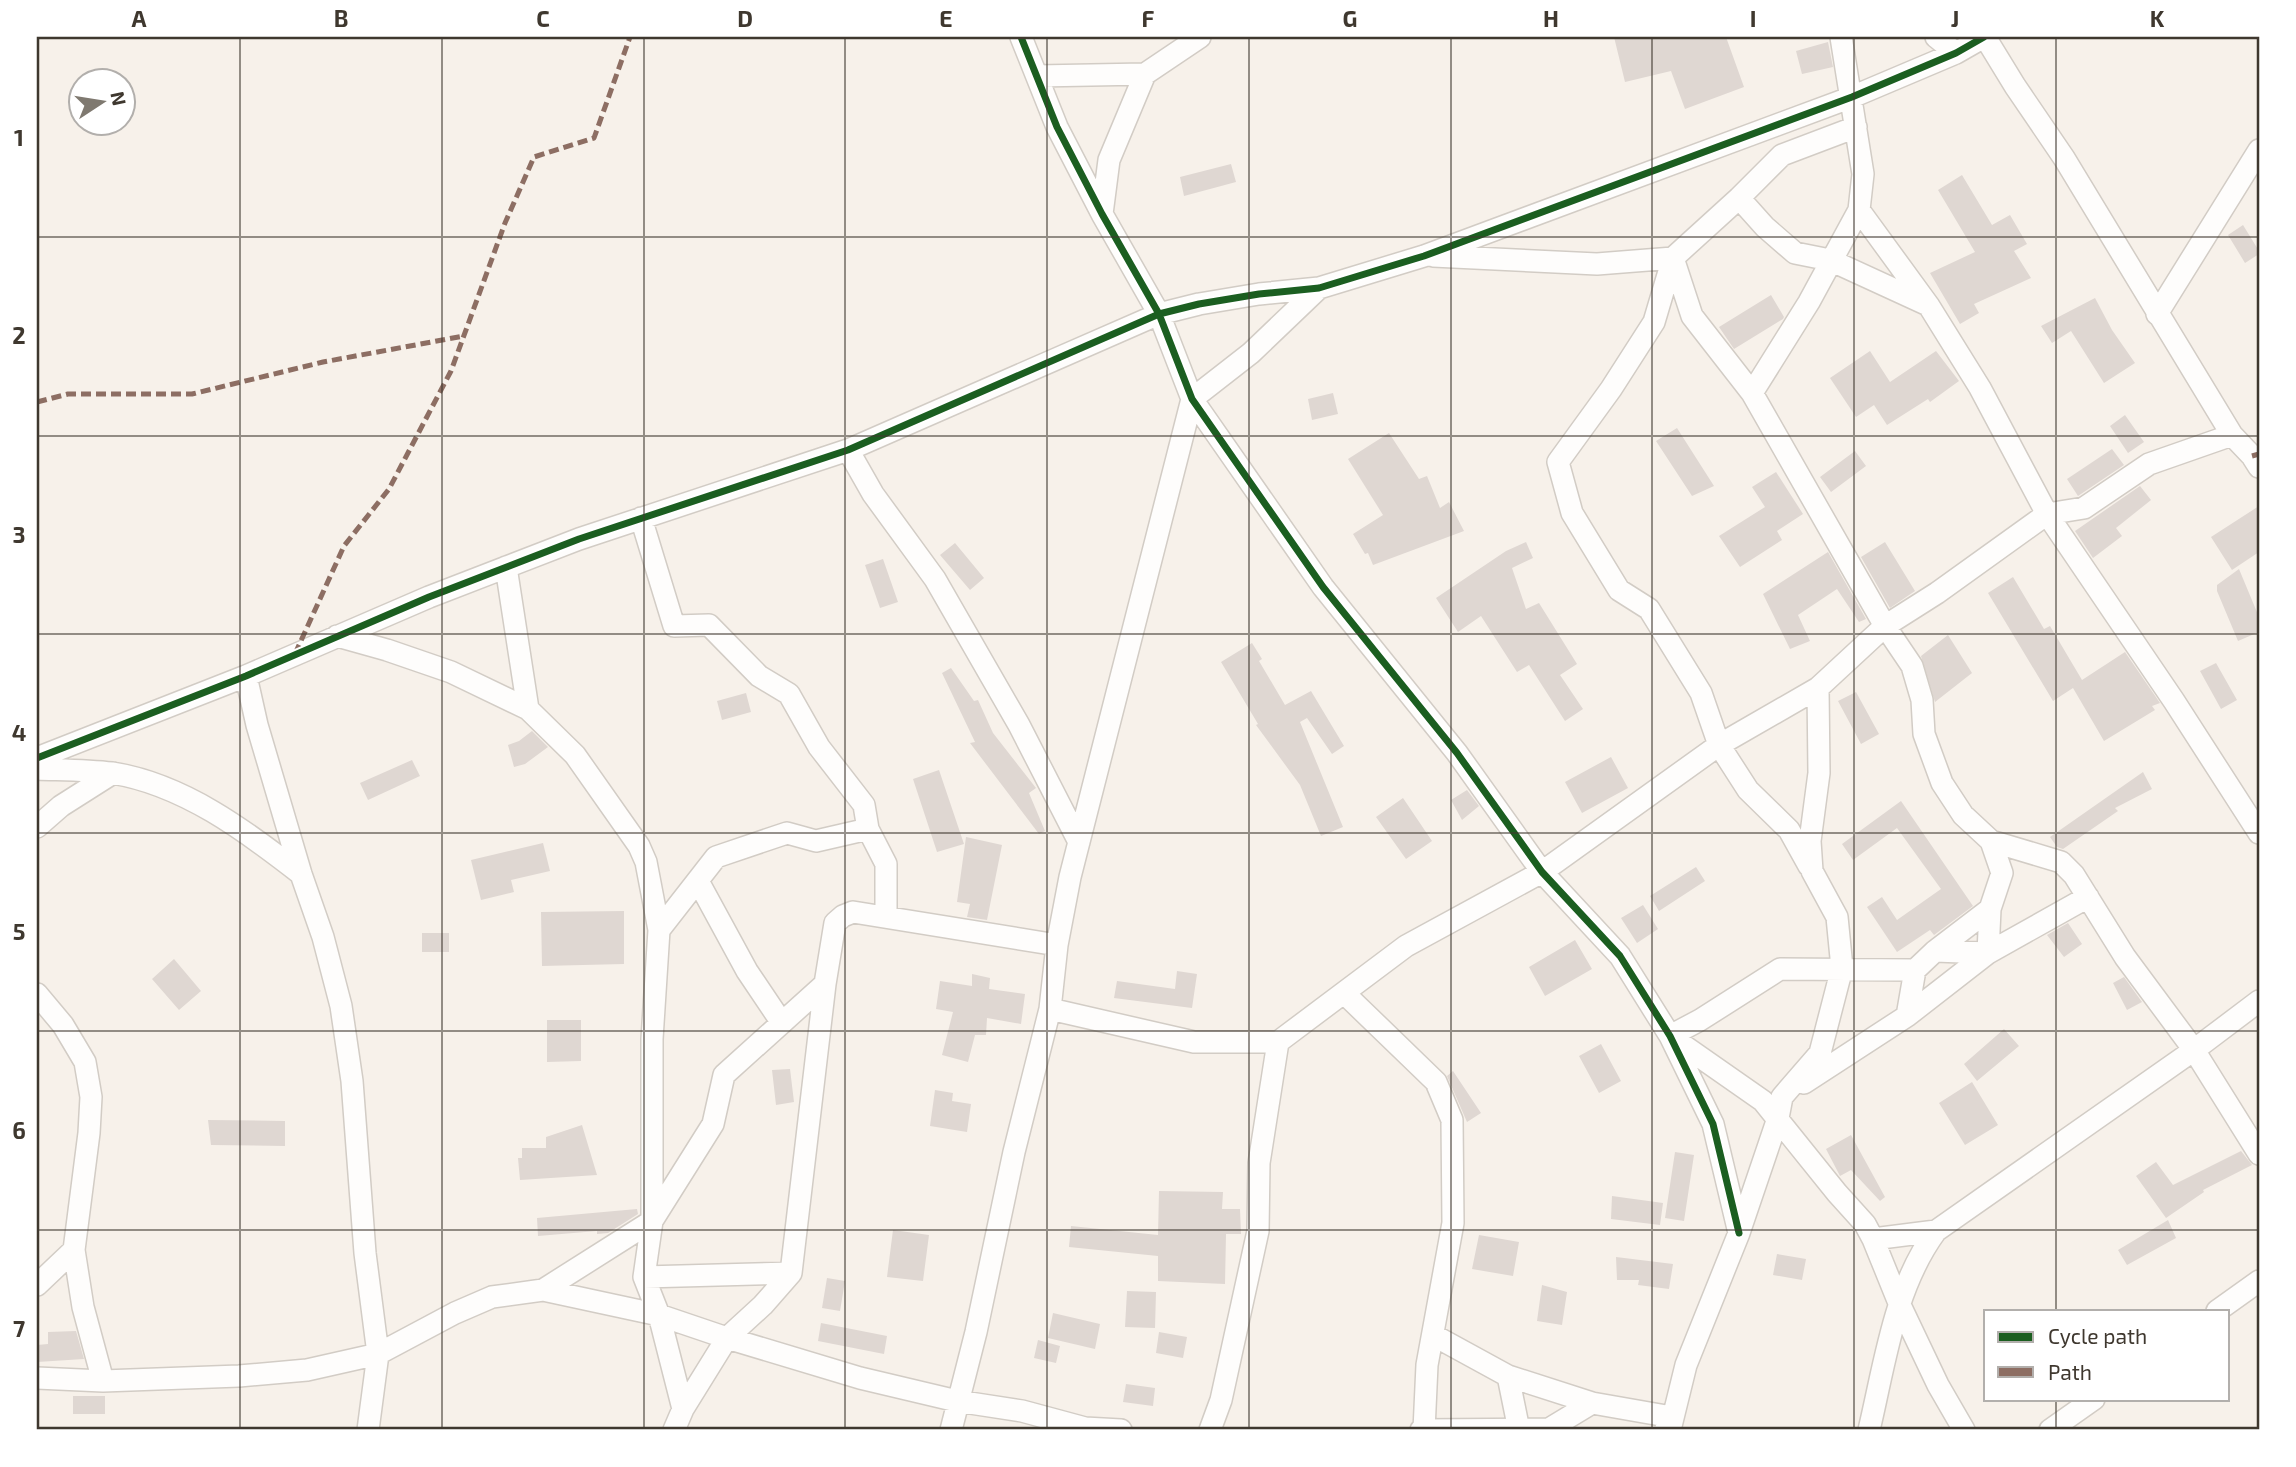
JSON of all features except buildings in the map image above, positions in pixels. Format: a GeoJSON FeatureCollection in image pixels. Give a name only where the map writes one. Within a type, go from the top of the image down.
{"type":"FeatureCollection","features":[{"type":"Feature","properties":{"kind":"street"},"geometry":{"type":"LineString","coordinates":[[1021,37],[1057,127],[1102,214],[1159,314],[1192,399],[1323,587],[1457,753],[1542,872],[1620,956],[1670,1036],[1713,1124],[1739,1233]]}},
{"type":"Feature","properties":{"kind":"street"},"geometry":{"type":"LineString","coordinates":[[1037,76],[1145,74],[1200,37]]}},
{"type":"Feature","properties":{"kind":"street"},"geometry":{"type":"LineString","coordinates":[[1752,393],[1810,302],[1859,210],[1863,174],[1841,37]]}},
{"type":"Feature","properties":{"kind":"street"},"geometry":{"type":"LineString","coordinates":[[1936,37],[1956,53]]}},
{"type":"Feature","properties":{"kind":"street"},"geometry":{"type":"LineString","coordinates":[[37,758],[246,676],[506,567],[641,518],[848,450],[1159,314],[1211,302],[1319,288],[1424,256],[1852,97],[1956,53],[1984,37],[2064,158],[2232,435],[2259,467]]}},
{"type":"Feature","properties":{"kind":"street"},"geometry":{"type":"LineString","coordinates":[[1102,214],[1109,160],[1145,74]]}},
{"type":"Feature","properties":{"kind":"street"},"geometry":{"type":"LineString","coordinates":[[1433,1335],[1508,1376],[1669,1426],[1686,1365],[1739,1233],[1780,1107],[1821,1053],[1842,968],[1837,917],[1789,830],[1748,790],[1719,744],[1701,693],[1648,609],[1619,590],[1572,513],[1558,462],[1611,389],[1654,322],[1673,258],[1782,155],[1856,127]]}},
{"type":"Feature","properties":{"kind":"street"},"geometry":{"type":"LineString","coordinates":[[2157,314],[2259,150]]}},
{"type":"Feature","properties":{"kind":"street"},"geometry":{"type":"LineString","coordinates":[[1739,198],[1765,227],[1795,253],[1830,261],[1929,306]]}},
{"type":"Feature","properties":{"kind":"street"},"geometry":{"type":"LineString","coordinates":[[1859,210],[1929,306],[1980,388],[2046,514],[2167,690],[2259,833]]}},
{"type":"Feature","properties":{"kind":"street"},"geometry":{"type":"LineString","coordinates":[[1424,256],[1597,264],[1673,258]]}},
{"type":"Feature","properties":{"kind":"street"},"geometry":{"type":"LineString","coordinates":[[1673,258],[1692,316],[1752,393],[1885,626],[1912,666],[1922,700],[1924,734],[1942,783],[1964,815],[1991,841],[2002,873],[1990,909],[1988,953]]}},
{"type":"Feature","properties":{"kind":"street"},"geometry":{"type":"LineString","coordinates":[[951,1430],[976,1332],[1014,1152],[1050,1009],[1058,945],[1079,842],[1192,399],[1251,353],[1319,288]]}},
{"type":"Feature","properties":{"kind":"street"},"geometry":{"type":"LineString","coordinates":[[1050,1009],[1194,1042],[1278,1042],[1406,946],[1542,872],[1719,744],[1818,688],[1885,626],[1937,593],[2046,514],[2084,508],[2149,464],[2232,435]]}},
{"type":"Feature","properties":{"kind":"street"},"geometry":{"type":"LineString","coordinates":[[848,450],[873,494],[935,579],[1019,725],[1079,842]]}},
{"type":"Feature","properties":{"kind":"street"},"geometry":{"type":"LineString","coordinates":[[641,518],[674,626],[709,625],[759,676],[789,694],[819,747],[864,805],[867,829],[886,864],[886,917]]}},
{"type":"Feature","properties":{"kind":"street"},"geometry":{"type":"LineString","coordinates":[[506,567],[528,709]]}},
{"type":"Feature","properties":{"kind":"street"},"geometry":{"type":"LineString","coordinates":[[337,636],[451,672],[528,709],[575,755],[639,846],[646,862],[659,930],[652,1039],[652,1221],[644,1277],[659,1315],[683,1409]]}},
{"type":"Feature","properties":{"kind":"street"},"geometry":{"type":"LineString","coordinates":[[246,676],[257,725],[301,874],[323,937],[341,1006],[352,1081],[365,1253],[377,1354],[368,1430]]}},
{"type":"Feature","properties":{"kind":"street"},"geometry":{"type":"LineString","coordinates":[[1812,871],[1810,841],[1819,773],[1818,688]]}},
{"type":"Feature","properties":{"kind":"street"},"geometry":{"type":"LineString","coordinates":[[37,769],[113,773],[154,783],[189,797],[270,849],[301,874]]}},
{"type":"Feature","properties":{"kind":"street"},"geometry":{"type":"LineString","coordinates":[[37,827],[61,806],[113,773]]}},
{"type":"Feature","properties":{"kind":"street"},"geometry":{"type":"LineString","coordinates":[[659,930],[716,857],[787,833],[816,841],[867,829]]}},
{"type":"Feature","properties":{"kind":"street"},"geometry":{"type":"LineString","coordinates":[[1991,841],[2061,862],[2074,875],[2125,957],[2194,1050],[2259,1154]]}},
{"type":"Feature","properties":{"kind":"street"},"geometry":{"type":"LineString","coordinates":[[698,881],[747,971],[782,1023]]}},
{"type":"Feature","properties":{"kind":"street"},"geometry":{"type":"LineString","coordinates":[[1780,1107],[1907,1016],[1988,953],[2088,897]]}},
{"type":"Feature","properties":{"kind":"street"},"geometry":{"type":"LineString","coordinates":[[1907,1016],[1915,970],[1935,951],[1990,909]]}},
{"type":"Feature","properties":{"kind":"street"},"geometry":{"type":"LineString","coordinates":[[674,1430],[683,1409],[727,1338],[763,1305],[791,1273],[825,985],[835,923],[853,912],[1058,945]]}},
{"type":"Feature","properties":{"kind":"street"},"geometry":{"type":"LineString","coordinates":[[1935,951],[1988,953]]}},
{"type":"Feature","properties":{"kind":"street"},"geometry":{"type":"LineString","coordinates":[[1670,1036],[1780,969],[1915,970]]}},
{"type":"Feature","properties":{"kind":"street"},"geometry":{"type":"LineString","coordinates":[[543,1290],[652,1221],[713,1124],[724,1075],[825,985]]}},
{"type":"Feature","properties":{"kind":"street"},"geometry":{"type":"LineString","coordinates":[[1344,993],[1436,1082],[1452,1121],[1453,1223],[1427,1365],[1423,1430],[1549,1429],[1592,1403]]}},
{"type":"Feature","properties":{"kind":"street"},"geometry":{"type":"LineString","coordinates":[[37,994],[64,1025],[85,1062],[91,1097],[74,1250],[83,1307],[103,1381]]}},
{"type":"Feature","properties":{"kind":"street"},"geometry":{"type":"LineString","coordinates":[[1869,1430],[1899,1303],[1925,1246],[1936,1231],[2194,1050],[2259,1001]]}},
{"type":"Feature","properties":{"kind":"street"},"geometry":{"type":"LineString","coordinates":[[1670,1036],[1763,1101],[1780,1107],[1837,1194],[1865,1224],[1938,1385],[1964,1430]]}},
{"type":"Feature","properties":{"kind":"street"},"geometry":{"type":"LineString","coordinates":[[1210,1430],[1221,1400],[1258,1231],[1259,1164],[1278,1042]]}},
{"type":"Feature","properties":{"kind":"street"},"geometry":{"type":"LineString","coordinates":[[1873,1239],[1936,1231]]}},
{"type":"Feature","properties":{"kind":"street"},"geometry":{"type":"LineString","coordinates":[[37,1285],[74,1250]]}},
{"type":"Feature","properties":{"kind":"street"},"geometry":{"type":"LineString","coordinates":[[644,1277],[791,1273]]}},
{"type":"Feature","properties":{"kind":"street"},"geometry":{"type":"LineString","coordinates":[[2218,1310],[2259,1281]]}},
{"type":"Feature","properties":{"kind":"street"},"geometry":{"type":"LineString","coordinates":[[37,1378],[103,1381],[239,1376],[307,1370],[377,1354],[435,1322],[492,1297],[543,1290],[659,1315],[860,1378],[957,1401],[1022,1411],[1085,1428],[1121,1430]]}},
{"type":"Feature","properties":{"kind":"street"},"geometry":{"type":"LineString","coordinates":[[1508,1376],[1519,1430]]}},
{"type":"Feature","properties":{"kind":"street"},"geometry":{"type":"LineString","coordinates":[[2050,1430],[2093,1400]]}},
{"type":"Feature","properties":{"kind":"marked path"},"geometry":{"type":"LineString","coordinates":[[295,654],[344,546],[389,489],[451,371],[505,223],[534,157],[594,138],[630,37]]}},
{"type":"Feature","properties":{"kind":"marked path"},"geometry":{"type":"LineString","coordinates":[[37,402],[68,394],[192,394],[323,362],[464,336]]}},
{"type":"Feature","properties":{"kind":"marked path"},"geometry":{"type":"LineString","coordinates":[[2252,456],[2259,454]]}},
{"type":"Feature","properties":{"kind":"cycle path"},"geometry":{"type":"LineString","coordinates":[[1021,37],[1057,127],[1102,214],[1159,314],[1192,399],[1323,587],[1457,753],[1542,872],[1620,956],[1670,1036],[1713,1124],[1739,1233]]}},
{"type":"Feature","properties":{"kind":"cycle path"},"geometry":{"type":"LineString","coordinates":[[37,758],[246,676],[429,597],[579,539],[848,450],[1159,314],[1259,294],[1319,288],[1424,256],[1852,97],[1956,53],[1984,37]]}}]}
